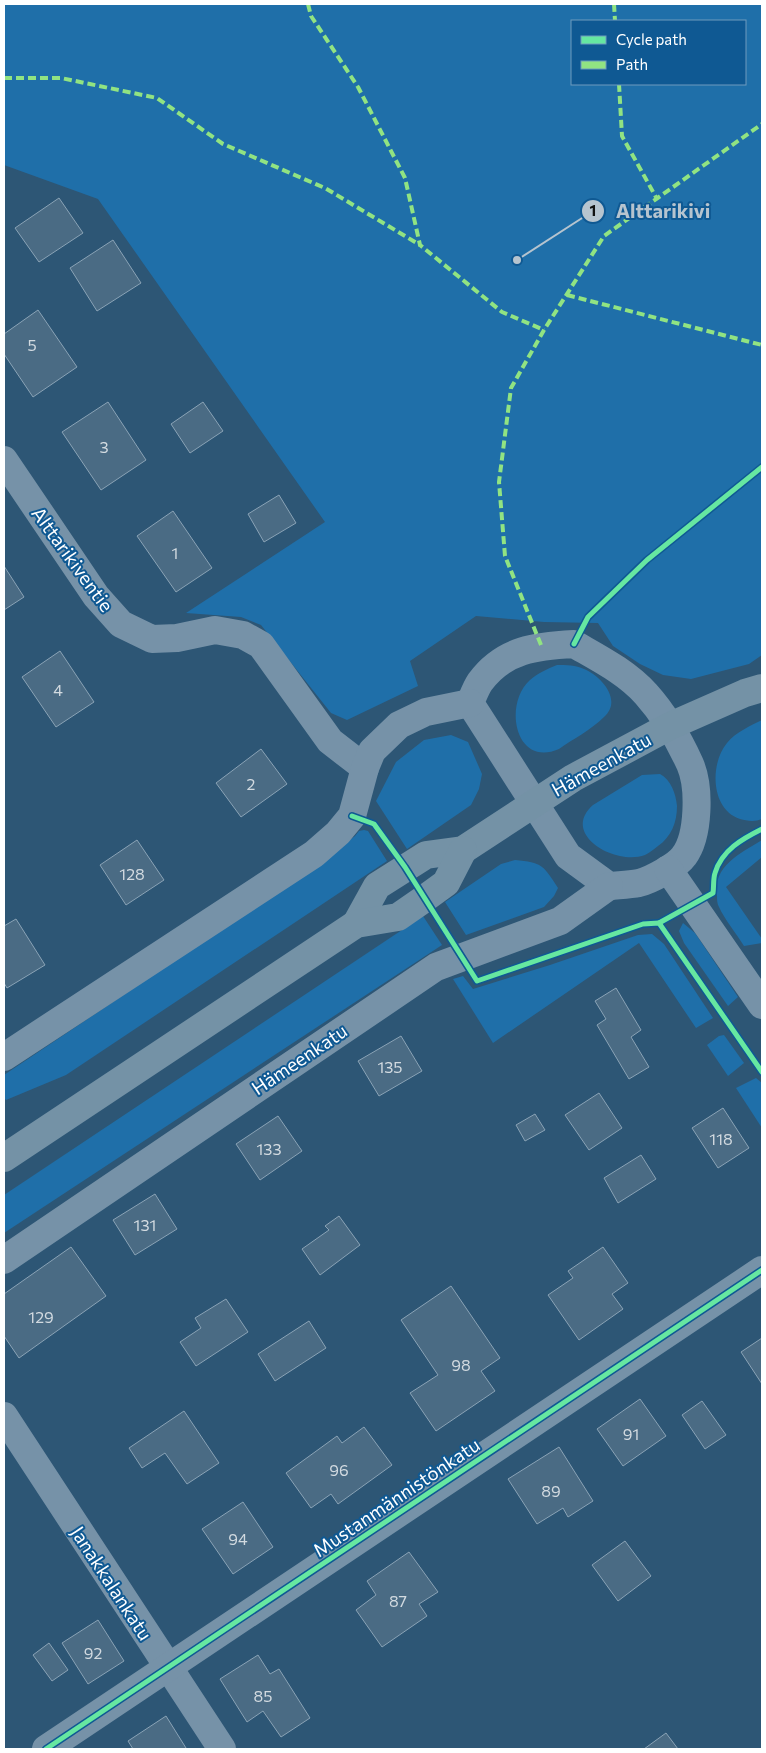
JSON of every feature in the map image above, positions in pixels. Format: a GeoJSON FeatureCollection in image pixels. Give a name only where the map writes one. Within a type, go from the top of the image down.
{"type":"FeatureCollection","features":[{"type":"Feature","properties":{"kind":"main road","name":"Hämeenkatu"},"geometry":{"type":"LineString","coordinates":[[356,924],[377,886],[426,855],[463,850],[532,803],[573,778],[670,726],[745,693],[762,688]]}},
{"type":"Feature","properties":{"kind":"main road","name":"Hämeenkatu"},"geometry":{"type":"LineString","coordinates":[[4,1158],[356,924],[398,917],[446,883],[463,850]]}},
{"type":"Feature","properties":{"kind":"street","name":"Alttarikiventie"},"geometry":{"type":"LineString","coordinates":[[4,460],[96,596],[122,624],[152,639],[177,638],[215,630],[243,635],[260,645],[330,741],[365,768]]}},
{"type":"Feature","properties":{"kind":"street","name":"Hämeenkatu"},"geometry":{"type":"LineString","coordinates":[[4,1260],[436,967],[560,921],[609,886],[641,883],[668,869],[683,857],[692,843],[696,821],[697,802],[691,766],[670,726],[646,694],[624,673],[574,644],[541,646],[527,649],[498,663],[480,682],[470,703],[532,803],[568,856],[609,886]]}},
{"type":"Feature","properties":{"kind":"street"},"geometry":{"type":"LineString","coordinates":[[4,1057],[314,854],[338,833],[352,816],[365,768],[372,752],[399,725],[426,712],[470,703]]}},
{"type":"Feature","properties":{"kind":"street"},"geometry":{"type":"LineString","coordinates":[[668,869],[762,1005]]}},
{"type":"Feature","properties":{"kind":"street","name":"Mustanmännistönkatu"},"geometry":{"type":"LineString","coordinates":[[46,1749],[762,1270]]}},
{"type":"Feature","properties":{"kind":"street","name":"Janakkalankatu"},"geometry":{"type":"LineString","coordinates":[[4,1416],[222,1749]]}},
{"type":"Feature","properties":{"kind":"shaded area"},"geometry":{"type":"Polygon","coordinates":[[[4,4],[762,4],[762,655],[749,664],[691,679],[663,675],[640,664],[613,646],[598,623],[544,622],[476,616],[410,661],[418,686],[347,720],[331,713],[261,625],[241,617],[186,613],[325,522],[98,199],[4,165],[4,4]]]}},
{"type":"Feature","properties":{"kind":"shaded area"},"geometry":{"type":"Polygon","coordinates":[[[557,665],[578,667],[591,672],[597,677],[608,689],[611,696],[609,710],[593,726],[559,749],[544,752],[532,750],[523,742],[518,731],[517,704],[522,691],[530,680],[543,671],[557,665]]]}},
{"type":"Feature","properties":{"kind":"shaded area"},"geometry":{"type":"Polygon","coordinates":[[[762,720],[762,819],[754,821],[745,820],[730,814],[723,806],[718,796],[716,773],[721,752],[727,743],[739,732],[762,720]]]}},
{"type":"Feature","properties":{"kind":"shaded area"},"geometry":{"type":"Polygon","coordinates":[[[451,735],[468,742],[482,774],[479,789],[471,805],[407,849],[376,801],[396,762],[424,740],[451,735]]]}},
{"type":"Feature","properties":{"kind":"shaded area"},"geometry":{"type":"Polygon","coordinates":[[[660,774],[672,788],[677,806],[676,818],[672,829],[663,842],[645,855],[633,857],[607,852],[595,845],[587,836],[583,827],[585,816],[593,805],[642,775],[660,774]]]}},
{"type":"Feature","properties":{"kind":"shaded area"},"geometry":{"type":"Polygon","coordinates":[[[359,831],[368,831],[387,861],[66,1075],[6,1100],[4,1098],[4,1075],[325,860],[359,831]]]}},
{"type":"Feature","properties":{"kind":"shaded area"},"geometry":{"type":"Polygon","coordinates":[[[762,840],[762,857],[726,887],[762,939],[762,943],[744,946],[718,906],[717,886],[719,876],[730,862],[762,840]]]}},
{"type":"Feature","properties":{"kind":"shaded area"},"geometry":{"type":"Polygon","coordinates":[[[515,860],[531,862],[541,866],[558,888],[554,896],[544,907],[466,935],[445,902],[501,864],[515,860]]]}},
{"type":"Feature","properties":{"kind":"shaded area"},"geometry":{"type":"Polygon","coordinates":[[[423,916],[442,945],[4,1233],[4,1195],[423,916]]]}},
{"type":"Feature","properties":{"kind":"shaded area"},"geometry":{"type":"Polygon","coordinates":[[[683,923],[695,933],[738,997],[728,1006],[684,943],[679,931],[683,923]]]}},
{"type":"Feature","properties":{"kind":"shaded area"},"geometry":{"type":"Polygon","coordinates":[[[652,934],[664,944],[713,1018],[696,1028],[639,943],[493,1043],[453,979],[463,976],[473,989],[638,935],[652,934]]]}},
{"type":"Feature","properties":{"kind":"shaded area"},"geometry":{"type":"Polygon","coordinates":[[[724,1035],[744,1063],[728,1076],[707,1045],[719,1036],[724,1035]]]}},
{"type":"Feature","properties":{"kind":"shaded area"},"geometry":{"type":"Polygon","coordinates":[[[756,1078],[762,1083],[762,1128],[736,1088],[756,1078]]]}},
{"type":"Feature","properties":{"kind":"building"},"geometry":{"type":"Polygon","coordinates":[[[59,198],[83,233],[39,262],[15,228],[59,198]]]}},
{"type":"Feature","properties":{"kind":"building"},"geometry":{"type":"Polygon","coordinates":[[[113,240],[141,283],[97,311],[70,268],[113,240]]]}},
{"type":"Feature","properties":{"kind":"building"},"geometry":{"type":"Polygon","coordinates":[[[38,310],[77,367],[33,397],[4,354],[4,334],[38,310]]]}},
{"type":"Feature","properties":{"kind":"building"},"geometry":{"type":"Polygon","coordinates":[[[108,402],[146,460],[101,490],[62,432],[108,402]]]}},
{"type":"Feature","properties":{"kind":"building"},"geometry":{"type":"Polygon","coordinates":[[[203,402],[223,431],[190,453],[171,424],[203,402]]]}},
{"type":"Feature","properties":{"kind":"building"},"geometry":{"type":"Polygon","coordinates":[[[279,495],[296,523],[264,542],[248,514],[279,495]]]}},
{"type":"Feature","properties":{"kind":"building"},"geometry":{"type":"Polygon","coordinates":[[[173,511],[212,568],[176,592],[137,536],[173,511]]]}},
{"type":"Feature","properties":{"kind":"building"},"geometry":{"type":"Polygon","coordinates":[[[4,566],[24,597],[4,610],[4,566]]]}},
{"type":"Feature","properties":{"kind":"building"},"geometry":{"type":"Polygon","coordinates":[[[60,651],[94,702],[56,727],[22,677],[60,651]]]}},
{"type":"Feature","properties":{"kind":"building"},"geometry":{"type":"Polygon","coordinates":[[[261,749],[287,784],[241,817],[216,783],[261,749]]]}},
{"type":"Feature","properties":{"kind":"building"},"geometry":{"type":"Polygon","coordinates":[[[137,840],[164,880],[126,905],[100,865],[137,840]]]}},
{"type":"Feature","properties":{"kind":"building"},"geometry":{"type":"Polygon","coordinates":[[[16,919],[45,965],[7,988],[4,983],[4,926],[16,919]]]}},
{"type":"Feature","properties":{"kind":"building"},"geometry":{"type":"Polygon","coordinates":[[[616,988],[641,1030],[631,1037],[649,1067],[629,1079],[597,1025],[606,1019],[595,1001],[616,988]]]}},
{"type":"Feature","properties":{"kind":"building"},"geometry":{"type":"Polygon","coordinates":[[[401,1036],[422,1071],[379,1096],[358,1061],[401,1036]]]}},
{"type":"Feature","properties":{"kind":"building"},"geometry":{"type":"Polygon","coordinates":[[[599,1093],[622,1128],[589,1150],[565,1115],[599,1093]]]}},
{"type":"Feature","properties":{"kind":"building"},"geometry":{"type":"Polygon","coordinates":[[[723,1108],[749,1148],[718,1168],[692,1128],[723,1108]]]}},
{"type":"Feature","properties":{"kind":"building"},"geometry":{"type":"Polygon","coordinates":[[[535,1114],[545,1130],[525,1141],[516,1125],[535,1114]]]}},
{"type":"Feature","properties":{"kind":"building"},"geometry":{"type":"Polygon","coordinates":[[[278,1116],[302,1151],[260,1180],[236,1144],[278,1116]]]}},
{"type":"Feature","properties":{"kind":"building"},"geometry":{"type":"Polygon","coordinates":[[[641,1155],[656,1179],[618,1203],[604,1178],[641,1155]]]}},
{"type":"Feature","properties":{"kind":"building"},"geometry":{"type":"Polygon","coordinates":[[[155,1194],[177,1229],[135,1255],[113,1220],[155,1194]]]}},
{"type":"Feature","properties":{"kind":"building"},"geometry":{"type":"Polygon","coordinates":[[[339,1216],[360,1245],[320,1275],[302,1249],[329,1230],[325,1226],[339,1216]]]}},
{"type":"Feature","properties":{"kind":"building"},"geometry":{"type":"Polygon","coordinates":[[[71,1247],[106,1296],[19,1358],[4,1336],[4,1294],[71,1247]]]}},
{"type":"Feature","properties":{"kind":"building"},"geometry":{"type":"Polygon","coordinates":[[[603,1247],[628,1283],[612,1294],[623,1309],[579,1340],[548,1295],[573,1278],[568,1271],[603,1247]]]}},
{"type":"Feature","properties":{"kind":"building"},"geometry":{"type":"Polygon","coordinates":[[[451,1286],[500,1358],[481,1371],[495,1391],[436,1431],[410,1393],[438,1375],[401,1320],[451,1286]]]}},
{"type":"Feature","properties":{"kind":"building"},"geometry":{"type":"Polygon","coordinates":[[[226,1299],[248,1332],[196,1366],[180,1342],[201,1328],[195,1318],[226,1299]]]}},
{"type":"Feature","properties":{"kind":"building"},"geometry":{"type":"Polygon","coordinates":[[[309,1321],[326,1348],[275,1381],[258,1354],[309,1321]]]}},
{"type":"Feature","properties":{"kind":"building"},"geometry":{"type":"Polygon","coordinates":[[[762,1338],[762,1384],[741,1352],[762,1338]]]}},
{"type":"Feature","properties":{"kind":"building"},"geometry":{"type":"Polygon","coordinates":[[[640,1399],[666,1436],[623,1466],[597,1429],[640,1399]]]}},
{"type":"Feature","properties":{"kind":"building"},"geometry":{"type":"Polygon","coordinates":[[[702,1401],[726,1435],[705,1449],[682,1415],[702,1401]]]}},
{"type":"Feature","properties":{"kind":"building"},"geometry":{"type":"Polygon","coordinates":[[[184,1411],[219,1463],[187,1484],[165,1453],[142,1468],[129,1448],[184,1411]]]}},
{"type":"Feature","properties":{"kind":"building"},"geometry":{"type":"Polygon","coordinates":[[[364,1427],[392,1465],[338,1504],[331,1494],[311,1508],[286,1473],[337,1436],[342,1443],[364,1427]]]}},
{"type":"Feature","properties":{"kind":"building"},"geometry":{"type":"Polygon","coordinates":[[[559,1447],[593,1501],[568,1517],[563,1508],[537,1524],[508,1479],[559,1447]]]}},
{"type":"Feature","properties":{"kind":"building"},"geometry":{"type":"Polygon","coordinates":[[[243,1502],[273,1547],[233,1574],[202,1529],[243,1502]]]}},
{"type":"Feature","properties":{"kind":"building"},"geometry":{"type":"Polygon","coordinates":[[[625,1541],[651,1576],[618,1601],[592,1565],[625,1541]]]}},
{"type":"Feature","properties":{"kind":"building"},"geometry":{"type":"Polygon","coordinates":[[[409,1552],[438,1592],[419,1604],[427,1616],[382,1647],[356,1610],[376,1595],[367,1581],[409,1552]]]}},
{"type":"Feature","properties":{"kind":"building"},"geometry":{"type":"Polygon","coordinates":[[[98,1620],[124,1661],[88,1684],[62,1643],[98,1620]]]}},
{"type":"Feature","properties":{"kind":"building"},"geometry":{"type":"Polygon","coordinates":[[[49,1643],[68,1670],[52,1681],[33,1655],[49,1643]]]}},
{"type":"Feature","properties":{"kind":"building"},"geometry":{"type":"Polygon","coordinates":[[[258,1655],[270,1674],[279,1669],[310,1718],[281,1737],[263,1711],[247,1722],[220,1679],[258,1655]]]}},
{"type":"Feature","properties":{"kind":"building"},"geometry":{"type":"Polygon","coordinates":[[[166,1716],[186,1748],[133,1749],[128,1741],[166,1716]]]}},
{"type":"Feature","properties":{"kind":"building"},"geometry":{"type":"Polygon","coordinates":[[[666,1733],[678,1749],[644,1749],[666,1733]]]}},
{"type":"Feature","properties":{"kind":"marked path"},"geometry":{"type":"LineString","coordinates":[[308,4],[311,16],[358,87],[405,178],[420,245],[502,312],[544,330]]}},
{"type":"Feature","properties":{"kind":"marked path"},"geometry":{"type":"LineString","coordinates":[[614,4],[615,20]]}},
{"type":"Feature","properties":{"kind":"marked path"},"geometry":{"type":"LineString","coordinates":[[4,78],[61,78],[157,98],[223,144],[325,188],[420,245]]}},
{"type":"Feature","properties":{"kind":"marked path"},"geometry":{"type":"LineString","coordinates":[[619,85],[622,136],[657,199]]}},
{"type":"Feature","properties":{"kind":"marked path"},"geometry":{"type":"LineString","coordinates":[[541,645],[505,556],[499,482],[511,388],[544,330],[604,236],[762,124]]}},
{"type":"Feature","properties":{"kind":"marked path"},"geometry":{"type":"LineString","coordinates":[[567,295],[762,345]]}},
{"type":"Feature","properties":{"kind":"cycle path"},"geometry":{"type":"LineString","coordinates":[[574,644],[588,617],[647,560],[762,467]]}},
{"type":"Feature","properties":{"kind":"cycle path"},"geometry":{"type":"LineString","coordinates":[[352,816],[374,824],[405,867],[477,981],[643,924],[659,923],[762,1072]]}},
{"type":"Feature","properties":{"kind":"cycle path"},"geometry":{"type":"LineString","coordinates":[[659,923],[713,893],[715,873],[722,858],[740,841],[762,829]]}},
{"type":"Feature","properties":{"kind":"cycle path"},"geometry":{"type":"LineString","coordinates":[[46,1749],[762,1270]]}},
{"type":"Feature","properties":{"kind":"place","name":"Alttarikivi"},"geometry":{"type":"Point","coordinates":[517,260]}}]}
